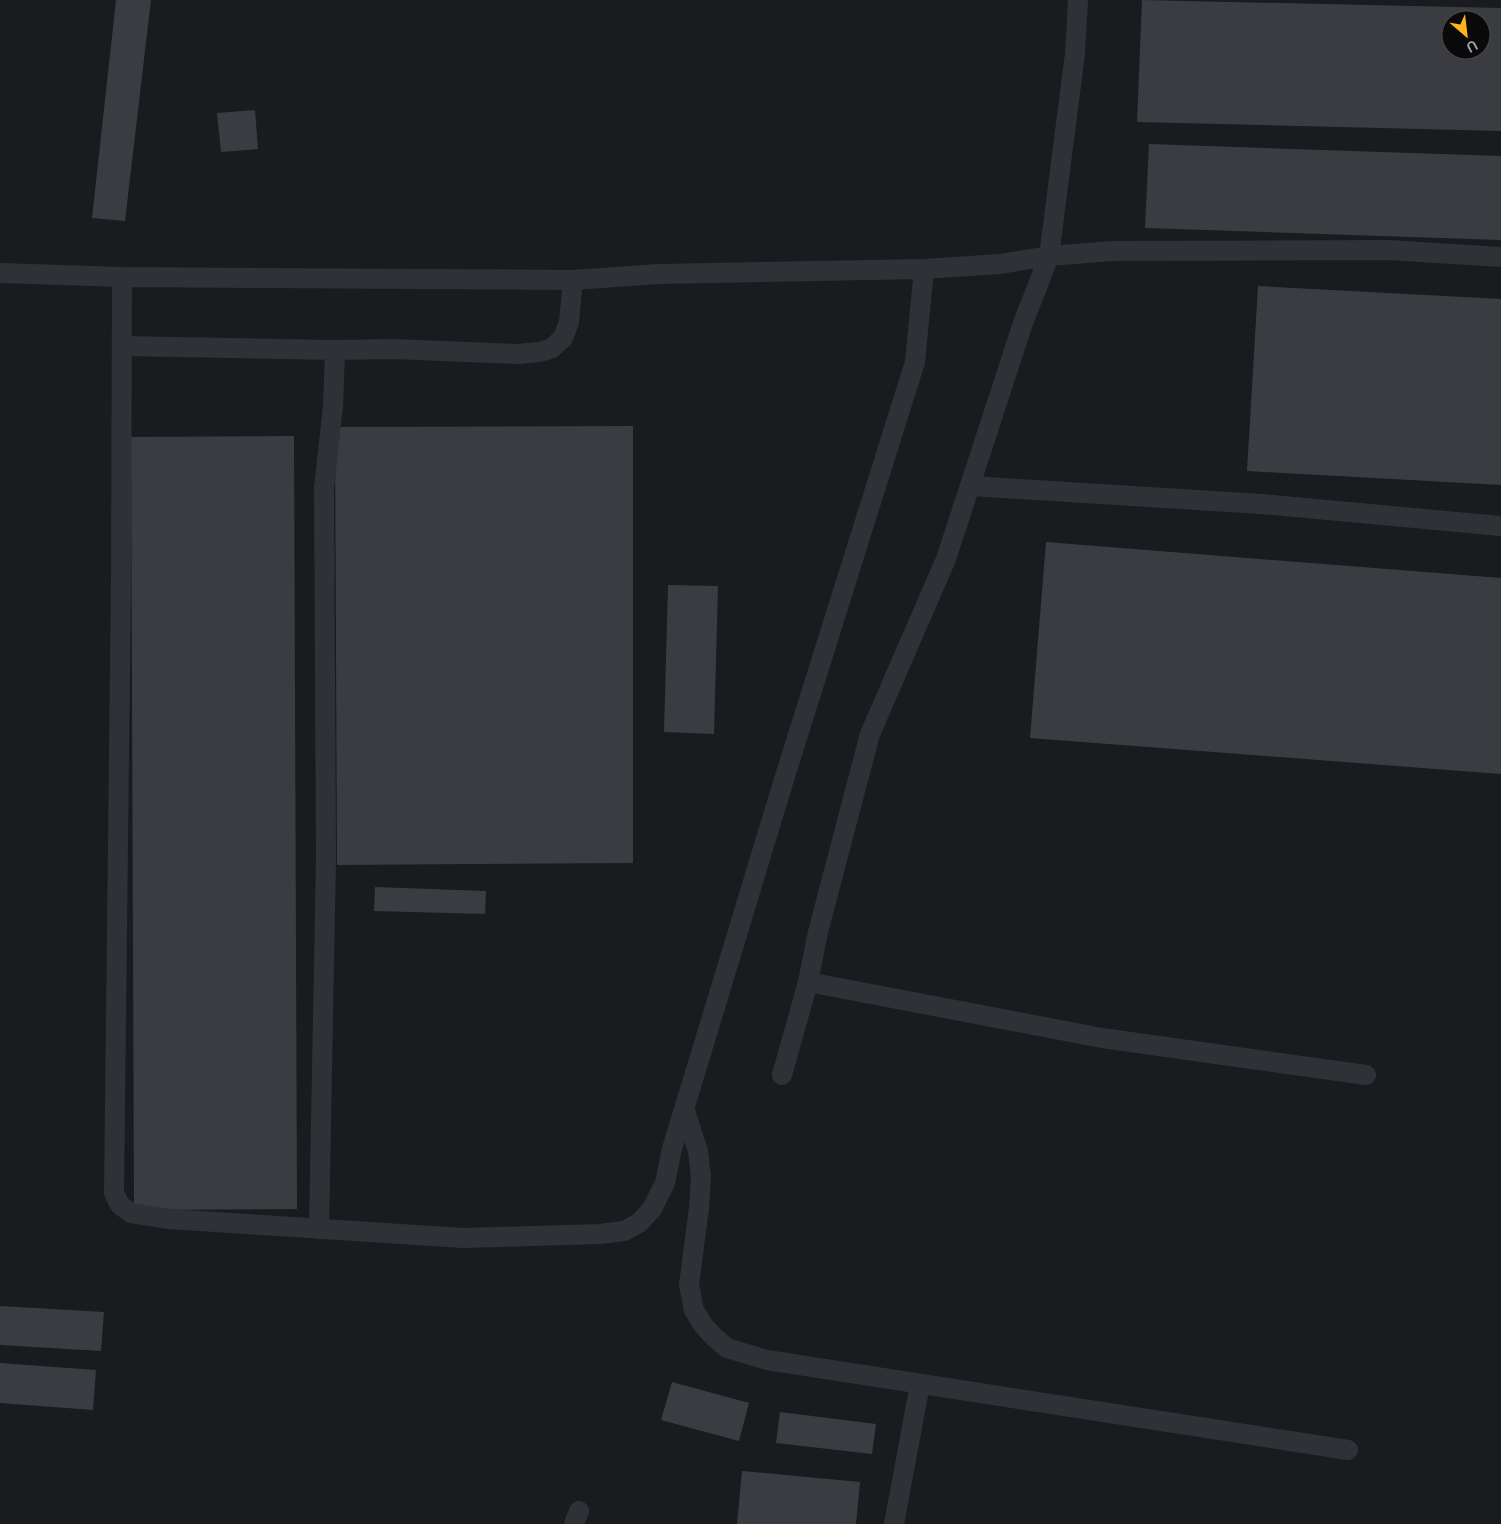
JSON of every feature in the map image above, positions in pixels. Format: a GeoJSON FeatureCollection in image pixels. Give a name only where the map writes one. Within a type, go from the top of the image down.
{"type":"FeatureCollection","features":[{"type":"Feature","properties":{"kind":"lane"},"geometry":{"type":"LineString","coordinates":[[782,1075],[808,982],[818,932],[870,734],[946,559],[1022,326],[1049,256],[1075,54],[1078,0]]}},
{"type":"Feature","properties":{"kind":"lane"},"geometry":{"type":"LineString","coordinates":[[0,273],[122,277],[573,280],[659,274],[924,269],[1000,264],[1049,256],[1112,251],[1388,250],[1501,256]]}},
{"type":"Feature","properties":{"kind":"lane"},"geometry":{"type":"LineString","coordinates":[[122,277],[122,569],[114,1193],[120,1205],[131,1213],[169,1219],[463,1238],[600,1234],[624,1231],[639,1223],[652,1209],[665,1183],[672,1149],[786,772],[915,362],[924,269]]}},
{"type":"Feature","properties":{"kind":"lane"},"geometry":{"type":"LineString","coordinates":[[122,346],[335,350],[393,349],[518,354],[540,352],[552,348],[563,338],[568,322],[573,280]]}},
{"type":"Feature","properties":{"kind":"lane"},"geometry":{"type":"LineString","coordinates":[[319,1229],[326,858],[324,488],[333,406],[335,350]]}},
{"type":"Feature","properties":{"kind":"lane"},"geometry":{"type":"LineString","coordinates":[[971,486],[1262,504],[1501,526]]}},
{"type":"Feature","properties":{"kind":"lane"},"geometry":{"type":"LineString","coordinates":[[808,982],[1102,1038],[1366,1075]]}},
{"type":"Feature","properties":{"kind":"lane"},"geometry":{"type":"LineString","coordinates":[[685,1111],[698,1151],[701,1177],[690,1285],[694,1310],[703,1325],[727,1348],[766,1360],[1348,1450]]}},
{"type":"Feature","properties":{"kind":"lane"},"geometry":{"type":"LineString","coordinates":[[894,1524],[920,1384]]}},
{"type":"Feature","properties":{"kind":"shaded area"},"geometry":{"type":"Polygon","coordinates":[[[0,0],[1501,0],[1501,1524],[0,1524],[0,0]]]}},
{"type":"Feature","properties":{"kind":"building"},"geometry":{"type":"Polygon","coordinates":[[[116,0],[151,0],[125,221],[92,218],[116,0]]]}},
{"type":"Feature","properties":{"kind":"building"},"geometry":{"type":"Polygon","coordinates":[[[1142,0],[1501,8],[1501,131],[1137,122],[1142,0]]]}},
{"type":"Feature","properties":{"kind":"building"},"geometry":{"type":"Polygon","coordinates":[[[255,110],[258,149],[221,152],[217,113],[255,110]]]}},
{"type":"Feature","properties":{"kind":"building"},"geometry":{"type":"Polygon","coordinates":[[[1149,144],[1501,156],[1501,240],[1145,228],[1149,144]]]}},
{"type":"Feature","properties":{"kind":"building"},"geometry":{"type":"Polygon","coordinates":[[[1258,286],[1501,299],[1501,485],[1247,471],[1258,286]]]}},
{"type":"Feature","properties":{"kind":"building"},"geometry":{"type":"Polygon","coordinates":[[[633,426],[633,863],[337,865],[335,427],[633,426]]]}},
{"type":"Feature","properties":{"kind":"building"},"geometry":{"type":"Polygon","coordinates":[[[294,436],[297,1209],[134,1210],[131,437],[294,436]]]}},
{"type":"Feature","properties":{"kind":"building"},"geometry":{"type":"Polygon","coordinates":[[[1046,542],[1501,578],[1501,774],[1030,738],[1046,542]]]}},
{"type":"Feature","properties":{"kind":"building"},"geometry":{"type":"Polygon","coordinates":[[[668,585],[718,586],[714,734],[664,732],[668,585]]]}},
{"type":"Feature","properties":{"kind":"building"},"geometry":{"type":"Polygon","coordinates":[[[375,887],[486,891],[485,914],[374,911],[375,887]]]}},
{"type":"Feature","properties":{"kind":"building"},"geometry":{"type":"Polygon","coordinates":[[[0,1306],[104,1312],[101,1351],[0,1345],[0,1306]]]}},
{"type":"Feature","properties":{"kind":"building"},"geometry":{"type":"Polygon","coordinates":[[[0,1363],[96,1370],[93,1410],[0,1403],[0,1363]]]}},
{"type":"Feature","properties":{"kind":"building"},"geometry":{"type":"Polygon","coordinates":[[[672,1382],[749,1403],[739,1441],[661,1420],[672,1382]]]}},
{"type":"Feature","properties":{"kind":"building"},"geometry":{"type":"Polygon","coordinates":[[[780,1412],[876,1424],[872,1454],[776,1443],[780,1412]]]}},
{"type":"Feature","properties":{"kind":"building"},"geometry":{"type":"Polygon","coordinates":[[[742,1471],[860,1482],[856,1524],[737,1524],[742,1471]]]}}]}
